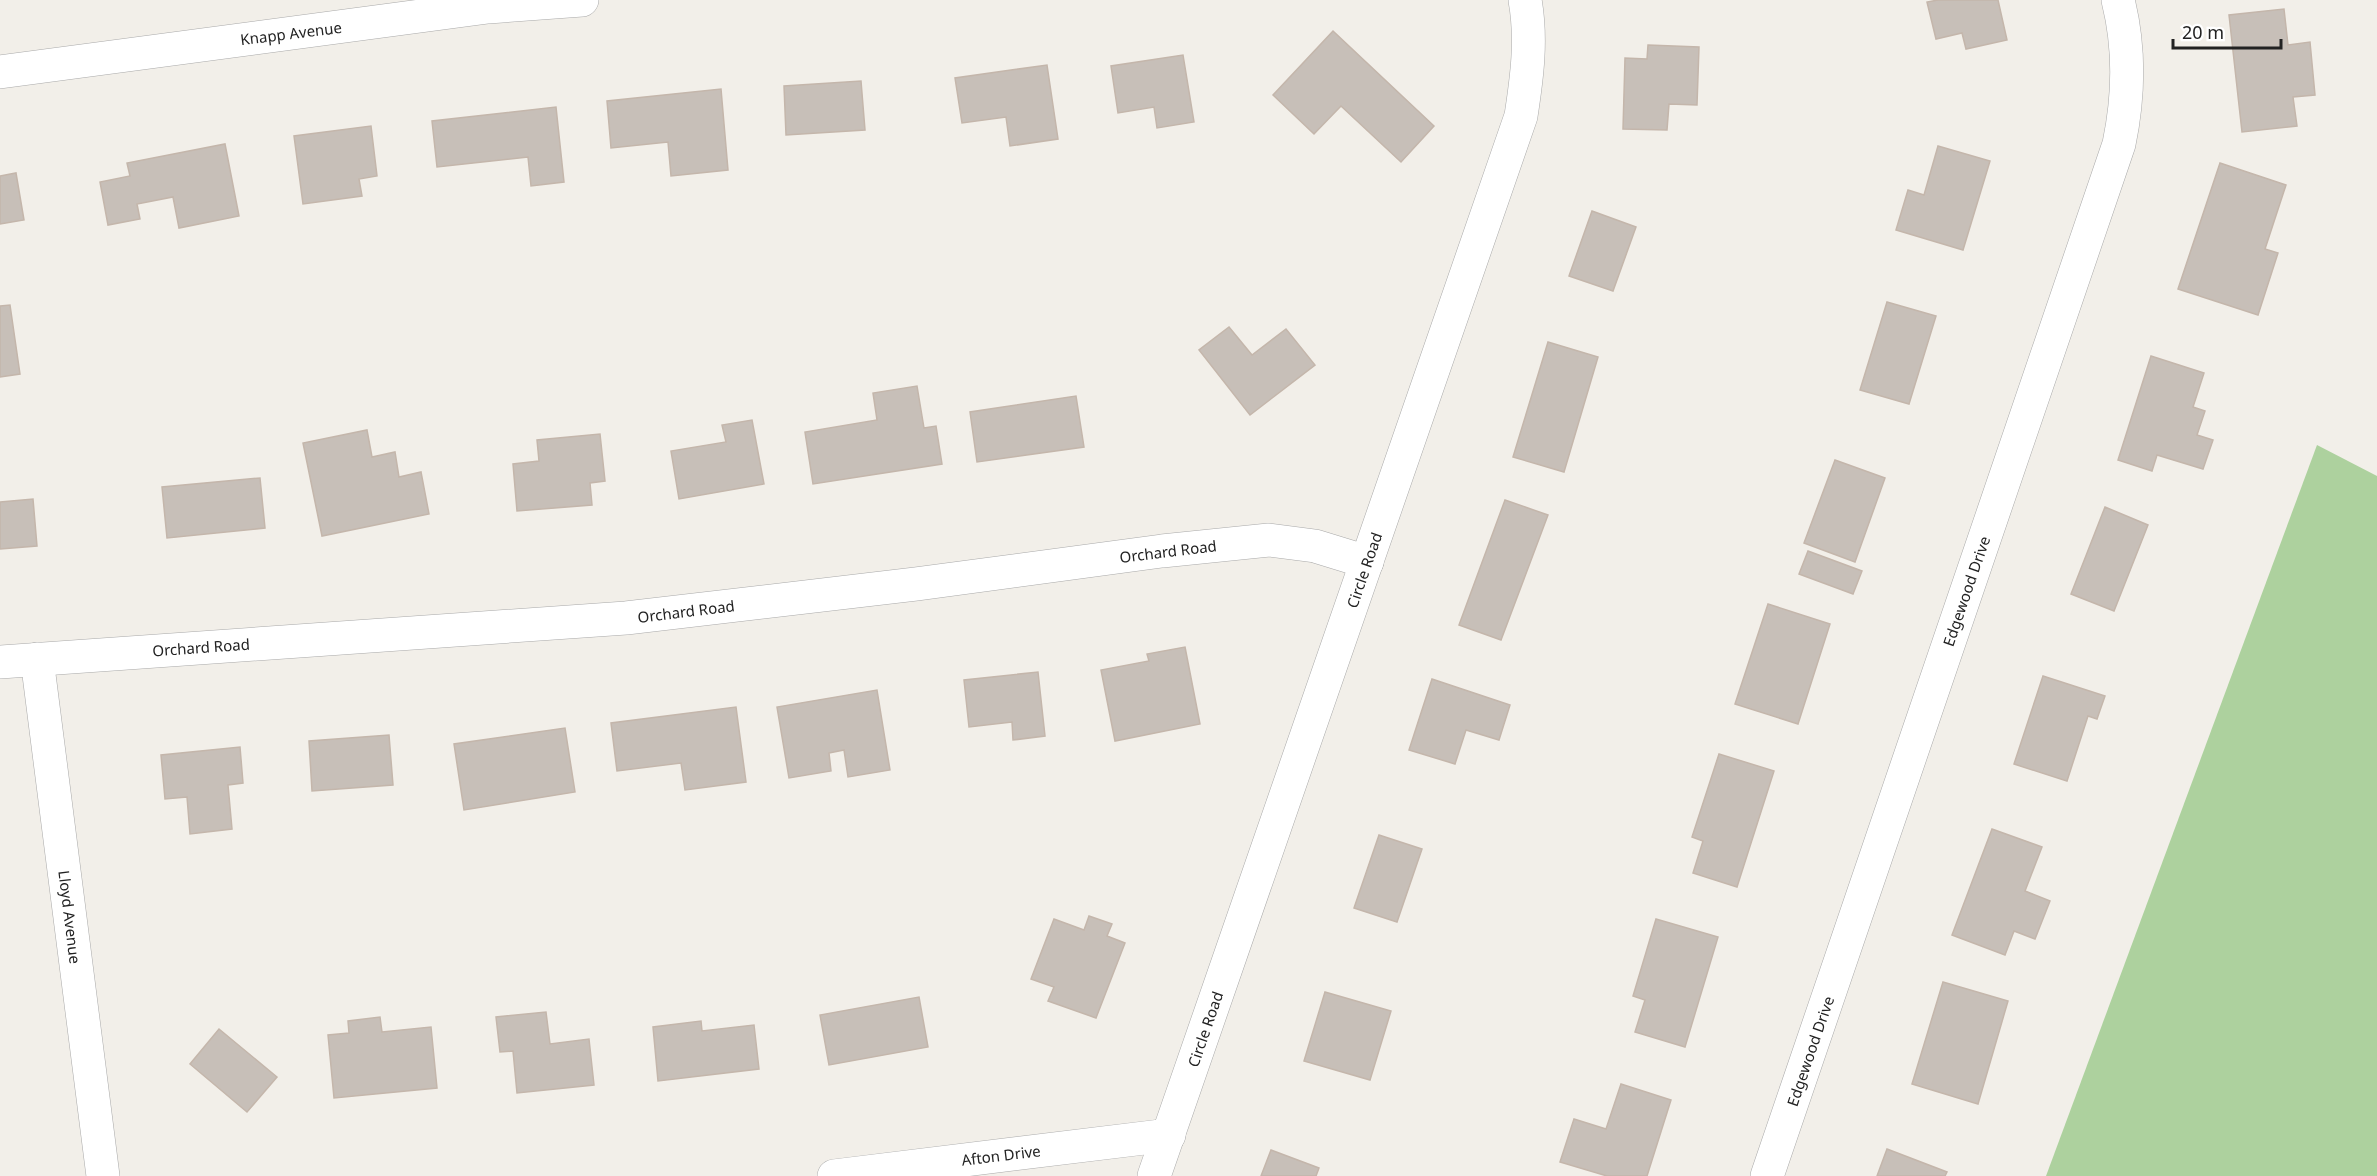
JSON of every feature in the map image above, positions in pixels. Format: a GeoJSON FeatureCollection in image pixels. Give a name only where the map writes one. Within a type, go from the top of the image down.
{"type":"FeatureCollection","features":[{"type":"Feature","properties":{"kind":"street","name":"Knapp Avenue"},"geometry":{"type":"LineString","coordinates":[[0,72],[488,8],[582,0]]}},
{"type":"Feature","properties":{"kind":"street","name":"Circle Road"},"geometry":{"type":"LineString","coordinates":[[1169,1135],[1521,116],[1529,68],[1528,18],[1524,0]]}},
{"type":"Feature","properties":{"kind":"street","name":"Edgewood Drive"},"geometry":{"type":"LineString","coordinates":[[1767,1176],[2119,144],[2128,74],[2124,25],[2118,0]]}},
{"type":"Feature","properties":{"kind":"street","name":"Orchard Road"},"geometry":{"type":"LineString","coordinates":[[0,662],[626,618],[916,585],[1162,551],[1269,540],[1315,546],[1367,562]]}},
{"type":"Feature","properties":{"kind":"street","name":"Lloyd Avenue"},"geometry":{"type":"LineString","coordinates":[[37,659],[103,1176]]}},
{"type":"Feature","properties":{"kind":"street","name":"Afton Drive"},"geometry":{"type":"LineString","coordinates":[[834,1176],[1169,1135]]}},
{"type":"Feature","properties":{"kind":"street"},"geometry":{"type":"LineString","coordinates":[[1154,1176],[1169,1135]]}},
{"type":"Feature","properties":{"kind":"green space"},"geometry":{"type":"Polygon","coordinates":[[[2317,445],[2377,476],[2377,1176],[2046,1176],[2317,445]]]}},
{"type":"Feature","properties":{"kind":"building"},"geometry":{"type":"Polygon","coordinates":[[[1998,0],[2007,40],[1966,49],[1962,33],[1936,39],[1927,2],[1998,0]]]}},
{"type":"Feature","properties":{"kind":"building"},"geometry":{"type":"Polygon","coordinates":[[[2284,9],[2288,45],[2310,42],[2315,95],[2293,97],[2297,126],[2242,132],[2229,15],[2284,9]]]}},
{"type":"Feature","properties":{"kind":"building"},"geometry":{"type":"Polygon","coordinates":[[[1333,31],[1434,126],[1401,162],[1341,106],[1314,134],[1273,95],[1333,31]]]}},
{"type":"Feature","properties":{"kind":"building"},"geometry":{"type":"Polygon","coordinates":[[[1648,45],[1699,47],[1697,105],[1669,104],[1667,130],[1623,129],[1625,58],[1647,59],[1648,45]]]}},
{"type":"Feature","properties":{"kind":"building"},"geometry":{"type":"Polygon","coordinates":[[[1183,55],[1194,122],[1157,128],[1154,107],[1118,113],[1111,66],[1183,55]]]}},
{"type":"Feature","properties":{"kind":"building"},"geometry":{"type":"Polygon","coordinates":[[[1047,65],[1058,139],[1010,146],[1006,117],[962,123],[955,78],[1047,65]]]}},
{"type":"Feature","properties":{"kind":"building"},"geometry":{"type":"Polygon","coordinates":[[[861,81],[865,130],[786,135],[784,86],[861,81]]]}},
{"type":"Feature","properties":{"kind":"building"},"geometry":{"type":"Polygon","coordinates":[[[721,89],[728,170],[671,176],[668,142],[611,148],[607,101],[721,89]]]}},
{"type":"Feature","properties":{"kind":"building"},"geometry":{"type":"Polygon","coordinates":[[[556,107],[564,182],[531,186],[528,157],[437,167],[432,121],[556,107]]]}},
{"type":"Feature","properties":{"kind":"building"},"geometry":{"type":"Polygon","coordinates":[[[371,126],[377,176],[359,179],[362,196],[303,204],[294,136],[371,126]]]}},
{"type":"Feature","properties":{"kind":"building"},"geometry":{"type":"Polygon","coordinates":[[[225,144],[239,216],[179,228],[173,197],[137,204],[140,219],[108,225],[100,182],[130,176],[127,163],[225,144]]]}},
{"type":"Feature","properties":{"kind":"building"},"geometry":{"type":"Polygon","coordinates":[[[1938,146],[1990,161],[1963,250],[1896,230],[1908,190],[1924,195],[1938,146]]]}},
{"type":"Feature","properties":{"kind":"building"},"geometry":{"type":"Polygon","coordinates":[[[2220,163],[2286,185],[2265,249],[2278,253],[2258,315],[2178,289],[2220,163]]]}},
{"type":"Feature","properties":{"kind":"building"},"geometry":{"type":"Polygon","coordinates":[[[16,173],[24,220],[0,224],[0,176],[16,173]]]}},
{"type":"Feature","properties":{"kind":"building"},"geometry":{"type":"Polygon","coordinates":[[[1592,211],[1636,227],[1613,291],[1569,276],[1592,211]]]}},
{"type":"Feature","properties":{"kind":"building"},"geometry":{"type":"Polygon","coordinates":[[[1887,302],[1936,316],[1909,404],[1860,390],[1887,302]]]}},
{"type":"Feature","properties":{"kind":"building"},"geometry":{"type":"Polygon","coordinates":[[[10,305],[20,374],[0,377],[0,306],[10,305]]]}},
{"type":"Feature","properties":{"kind":"building"},"geometry":{"type":"Polygon","coordinates":[[[1229,327],[1252,355],[1286,329],[1315,365],[1250,415],[1199,350],[1229,327]]]}},
{"type":"Feature","properties":{"kind":"building"},"geometry":{"type":"Polygon","coordinates":[[[1548,342],[1598,357],[1564,472],[1513,457],[1548,342]]]}},
{"type":"Feature","properties":{"kind":"building"},"geometry":{"type":"Polygon","coordinates":[[[2151,356],[2204,373],[2193,407],[2205,411],[2197,435],[2213,440],[2203,469],[2157,455],[2152,471],[2118,460],[2151,356]]]}},
{"type":"Feature","properties":{"kind":"building"},"geometry":{"type":"Polygon","coordinates":[[[917,386],[924,428],[936,426],[942,464],[813,484],[805,432],[877,420],[873,393],[917,386]]]}},
{"type":"Feature","properties":{"kind":"building"},"geometry":{"type":"Polygon","coordinates":[[[1076,396],[1084,447],[977,462],[970,412],[1076,396]]]}},
{"type":"Feature","properties":{"kind":"building"},"geometry":{"type":"Polygon","coordinates":[[[752,420],[764,484],[679,499],[671,451],[726,442],[722,425],[752,420]]]}},
{"type":"Feature","properties":{"kind":"building"},"geometry":{"type":"Polygon","coordinates":[[[367,430],[372,457],[395,452],[399,477],[421,472],[429,514],[322,536],[303,443],[367,430]]]}},
{"type":"Feature","properties":{"kind":"building"},"geometry":{"type":"Polygon","coordinates":[[[600,434],[605,481],[590,483],[592,505],[517,511],[513,464],[539,461],[537,440],[600,434]]]}},
{"type":"Feature","properties":{"kind":"building"},"geometry":{"type":"Polygon","coordinates":[[[1835,460],[1885,478],[1855,562],[1804,543],[1835,460]]]}},
{"type":"Feature","properties":{"kind":"building"},"geometry":{"type":"Polygon","coordinates":[[[260,478],[265,528],[167,538],[162,487],[260,478]]]}},
{"type":"Feature","properties":{"kind":"building"},"geometry":{"type":"Polygon","coordinates":[[[33,499],[37,546],[0,549],[0,502],[33,499]]]}},
{"type":"Feature","properties":{"kind":"building"},"geometry":{"type":"Polygon","coordinates":[[[1505,500],[1548,515],[1501,640],[1459,625],[1505,500]]]}},
{"type":"Feature","properties":{"kind":"building"},"geometry":{"type":"Polygon","coordinates":[[[2105,507],[2148,525],[2114,611],[2071,594],[2105,507]]]}},
{"type":"Feature","properties":{"kind":"building"},"geometry":{"type":"Polygon","coordinates":[[[1808,551],[1862,571],[1853,594],[1799,574],[1808,551]]]}},
{"type":"Feature","properties":{"kind":"building"},"geometry":{"type":"Polygon","coordinates":[[[1768,604],[1830,624],[1798,724],[1735,704],[1768,604]]]}},
{"type":"Feature","properties":{"kind":"building"},"geometry":{"type":"Polygon","coordinates":[[[1185,647],[1200,724],[1115,741],[1101,670],[1149,661],[1147,654],[1185,647]]]}},
{"type":"Feature","properties":{"kind":"building"},"geometry":{"type":"Polygon","coordinates":[[[1038,672],[1045,736],[1013,740],[1012,722],[969,727],[964,680],[1038,672]]]}},
{"type":"Feature","properties":{"kind":"building"},"geometry":{"type":"Polygon","coordinates":[[[2043,676],[2105,696],[2097,719],[2088,716],[2067,781],[2014,764],[2043,676]]]}},
{"type":"Feature","properties":{"kind":"building"},"geometry":{"type":"Polygon","coordinates":[[[1432,679],[1510,705],[1499,740],[1466,730],[1455,764],[1409,750],[1432,679]]]}},
{"type":"Feature","properties":{"kind":"building"},"geometry":{"type":"Polygon","coordinates":[[[877,690],[890,770],[848,777],[844,750],[829,753],[831,771],[789,778],[777,707],[877,690]]]}},
{"type":"Feature","properties":{"kind":"building"},"geometry":{"type":"Polygon","coordinates":[[[736,707],[746,782],[685,790],[681,763],[617,771],[611,723],[736,707]]]}},
{"type":"Feature","properties":{"kind":"building"},"geometry":{"type":"Polygon","coordinates":[[[565,728],[575,792],[464,810],[454,744],[565,728]]]}},
{"type":"Feature","properties":{"kind":"building"},"geometry":{"type":"Polygon","coordinates":[[[389,735],[393,785],[312,791],[309,741],[389,735]]]}},
{"type":"Feature","properties":{"kind":"building"},"geometry":{"type":"Polygon","coordinates":[[[240,747],[243,783],[228,785],[232,829],[190,834],[187,797],[165,799],[161,755],[240,747]]]}},
{"type":"Feature","properties":{"kind":"building"},"geometry":{"type":"Polygon","coordinates":[[[1719,754],[1774,771],[1737,887],[1693,873],[1703,841],[1692,837],[1719,754]]]}},
{"type":"Feature","properties":{"kind":"building"},"geometry":{"type":"Polygon","coordinates":[[[1992,829],[2042,847],[2025,891],[2050,901],[2035,939],[2014,931],[2005,955],[1952,935],[1992,829]]]}},
{"type":"Feature","properties":{"kind":"building"},"geometry":{"type":"Polygon","coordinates":[[[1379,835],[1422,849],[1397,922],[1354,908],[1379,835]]]}},
{"type":"Feature","properties":{"kind":"building"},"geometry":{"type":"Polygon","coordinates":[[[1089,916],[1112,924],[1107,936],[1125,943],[1096,1018],[1048,1001],[1054,987],[1031,979],[1054,919],[1084,930],[1089,916]]]}},
{"type":"Feature","properties":{"kind":"building"},"geometry":{"type":"Polygon","coordinates":[[[1656,919],[1718,937],[1685,1047],[1635,1032],[1645,1000],[1633,996],[1656,919]]]}},
{"type":"Feature","properties":{"kind":"building"},"geometry":{"type":"Polygon","coordinates":[[[1943,982],[2008,1001],[1978,1104],[1912,1084],[1943,982]]]}},
{"type":"Feature","properties":{"kind":"building"},"geometry":{"type":"Polygon","coordinates":[[[1325,992],[1391,1011],[1370,1080],[1304,1061],[1325,992]]]}},
{"type":"Feature","properties":{"kind":"building"},"geometry":{"type":"Polygon","coordinates":[[[919,997],[928,1047],[829,1065],[820,1015],[919,997]]]}},
{"type":"Feature","properties":{"kind":"building"},"geometry":{"type":"Polygon","coordinates":[[[546,1012],[550,1044],[589,1039],[594,1085],[517,1093],[513,1051],[500,1052],[496,1017],[546,1012]]]}},
{"type":"Feature","properties":{"kind":"building"},"geometry":{"type":"Polygon","coordinates":[[[380,1017],[382,1032],[431,1027],[437,1088],[334,1098],[328,1035],[349,1033],[348,1021],[380,1017]]]}},
{"type":"Feature","properties":{"kind":"building"},"geometry":{"type":"Polygon","coordinates":[[[701,1021],[702,1031],[754,1025],[759,1069],[658,1081],[653,1027],[701,1021]]]}},
{"type":"Feature","properties":{"kind":"building"},"geometry":{"type":"Polygon","coordinates":[[[219,1029],[277,1077],[247,1112],[190,1064],[219,1029]]]}},
{"type":"Feature","properties":{"kind":"building"},"geometry":{"type":"Polygon","coordinates":[[[1621,1084],[1671,1100],[1647,1176],[1607,1176],[1560,1162],[1574,1119],[1606,1129],[1621,1084]]]}},
{"type":"Feature","properties":{"kind":"building"},"geometry":{"type":"Polygon","coordinates":[[[1887,1149],[1947,1172],[1945,1176],[1877,1176],[1887,1149]]]}},
{"type":"Feature","properties":{"kind":"building"},"geometry":{"type":"Polygon","coordinates":[[[1271,1150],[1319,1168],[1316,1176],[1261,1176],[1271,1150]]]}}]}
